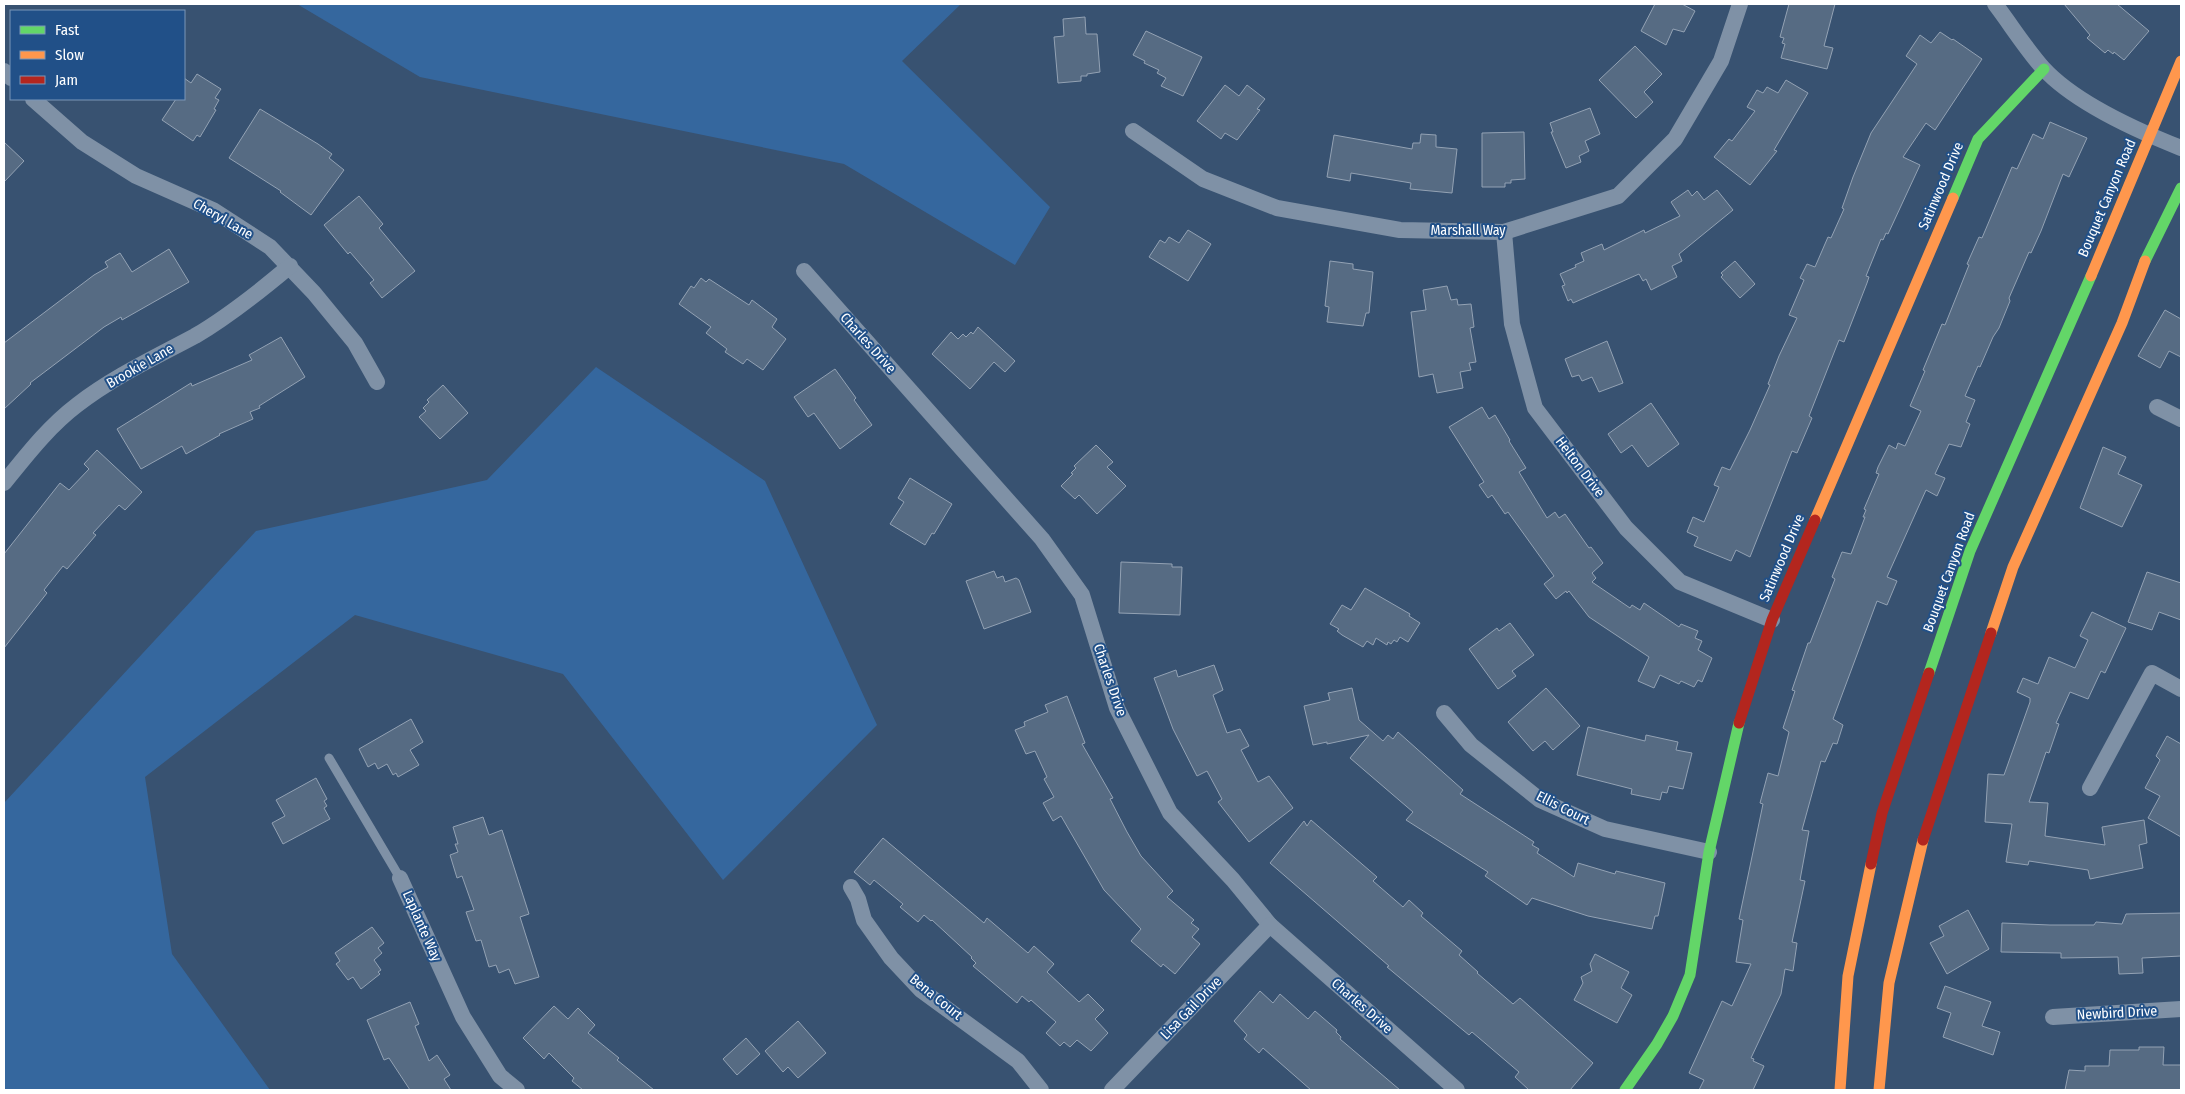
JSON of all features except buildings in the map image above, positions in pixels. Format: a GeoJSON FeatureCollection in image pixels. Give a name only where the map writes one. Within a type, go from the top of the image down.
{"type":"FeatureCollection","features":[{"type":"Feature","properties":{"kind":"main road","name":"Bouquet Canyon Road"},"geometry":{"type":"LineString","coordinates":[[1840,1090],[1848,976],[1882,813],[1970,551],[2079,306],[2104,242],[2181,61]]}},
{"type":"Feature","properties":{"kind":"main road","name":"Satinwood Drive"},"geometry":{"type":"LineString","coordinates":[[1625,1090],[1658,1044],[1673,1016],[1690,975],[1709,852],[1735,735],[1772,620],[1978,139],[2044,69]]}},
{"type":"Feature","properties":{"kind":"main road"},"geometry":{"type":"LineString","coordinates":[[1880,1090],[1889,983],[1932,807],[2013,567],[2122,323],[2146,259],[2181,188]]}},
{"type":"Feature","properties":{"kind":"street","name":"Marshall Way"},"geometry":{"type":"LineString","coordinates":[[1133,131],[1202,180],[1276,208],[1400,230],[1504,232],[1618,196],[1675,139],[1721,61],[1740,4]]}},
{"type":"Feature","properties":{"kind":"street"},"geometry":{"type":"LineString","coordinates":[[1995,4],[2044,69],[2064,86],[2103,113],[2150,136],[2181,148]]}},
{"type":"Feature","properties":{"kind":"street","name":"Cheryl Lane"},"geometry":{"type":"LineString","coordinates":[[34,100],[82,142],[136,176],[213,210],[270,247],[290,266],[355,344],[376,382]]}},
{"type":"Feature","properties":{"kind":"street","name":"Helton Drive"},"geometry":{"type":"LineString","coordinates":[[1504,232],[1512,324],[1536,408],[1626,528],[1680,582],[1772,620]]}},
{"type":"Feature","properties":{"kind":"street","name":"Brookie Lane"},"geometry":{"type":"LineString","coordinates":[[4,483],[32,448],[76,406],[132,368],[195,336],[240,308],[290,266]]}},
{"type":"Feature","properties":{"kind":"street","name":"Charles Drive"},"geometry":{"type":"LineString","coordinates":[[804,271],[1042,539],[1082,594],[1117,708],[1170,813],[1233,880],[1270,925],[1457,1090]]}},
{"type":"Feature","properties":{"kind":"street"},"geometry":{"type":"LineString","coordinates":[[2157,407],[2181,419]]}},
{"type":"Feature","properties":{"kind":"street"},"geometry":{"type":"LineString","coordinates":[[2090,788],[2152,673],[2181,689]]}},
{"type":"Feature","properties":{"kind":"street","name":"Ellis Court"},"geometry":{"type":"LineString","coordinates":[[1444,713],[1471,746],[1540,800],[1605,829],[1709,852]]}},
{"type":"Feature","properties":{"kind":"street","name":"Laplante Way"},"geometry":{"type":"LineString","coordinates":[[400,878],[463,1017],[500,1076],[517,1090]]}},
{"type":"Feature","properties":{"kind":"street","name":"Bena Court"},"geometry":{"type":"LineString","coordinates":[[852,887],[858,899],[864,920],[891,958],[921,990],[1018,1061],[1041,1090]]}},
{"type":"Feature","properties":{"kind":"street","name":"Lisa Gail Drive"},"geometry":{"type":"LineString","coordinates":[[1112,1090],[1270,925]]}},
{"type":"Feature","properties":{"kind":"street","name":"Newbird Drive"},"geometry":{"type":"LineString","coordinates":[[2053,1016],[2181,1009]]}},
{"type":"Feature","properties":{"kind":"lane","name":"Laplante Way"},"geometry":{"type":"LineString","coordinates":[[329,758],[400,878]]}},
{"type":"Feature","properties":{"kind":"shaded area"},"geometry":{"type":"Polygon","coordinates":[[[297,4],[961,4],[902,61],[1050,207],[1015,265],[844,164],[420,77],[297,4]]]}},
{"type":"Feature","properties":{"kind":"shaded area"},"geometry":{"type":"Polygon","coordinates":[[[596,367],[765,481],[877,725],[723,880],[563,674],[355,615],[145,777],[172,954],[270,1090],[4,1090],[4,803],[256,531],[487,480],[596,367]]]}},
{"type":"Feature","properties":{"kind":"traffic: fast"},"geometry":{"type":"LineString","coordinates":[[1953,198],[1978,139],[2044,69]]}},
{"type":"Feature","properties":{"kind":"traffic: fast"},"geometry":{"type":"LineString","coordinates":[[2145,261],[2181,188]]}},
{"type":"Feature","properties":{"kind":"traffic: fast"},"geometry":{"type":"LineString","coordinates":[[1929,673],[1970,551],[2091,276]]}},
{"type":"Feature","properties":{"kind":"traffic: fast"},"geometry":{"type":"LineString","coordinates":[[1625,1090],[1657,1044],[1673,1016],[1690,975],[1709,852],[1739,723]]}},
{"type":"Feature","properties":{"kind":"traffic: slow"},"geometry":{"type":"LineString","coordinates":[[2091,276],[2181,61]]}},
{"type":"Feature","properties":{"kind":"traffic: slow"},"geometry":{"type":"LineString","coordinates":[[1815,520],[1953,198]]}},
{"type":"Feature","properties":{"kind":"traffic: slow"},"geometry":{"type":"LineString","coordinates":[[1991,633],[2013,567],[2122,323],[2145,261]]}},
{"type":"Feature","properties":{"kind":"traffic: slow"},"geometry":{"type":"LineString","coordinates":[[1879,1090],[1889,983],[1923,840]]}},
{"type":"Feature","properties":{"kind":"traffic: slow"},"geometry":{"type":"LineString","coordinates":[[1840,1090],[1848,976],[1871,864]]}},
{"type":"Feature","properties":{"kind":"traffic: jam"},"geometry":{"type":"LineString","coordinates":[[1739,723],[1772,620],[1815,520]]}},
{"type":"Feature","properties":{"kind":"traffic: jam"},"geometry":{"type":"LineString","coordinates":[[1923,840],[1991,633]]}},
{"type":"Feature","properties":{"kind":"traffic: jam"},"geometry":{"type":"LineString","coordinates":[[1871,864],[1882,813],[1929,673]]}}]}
